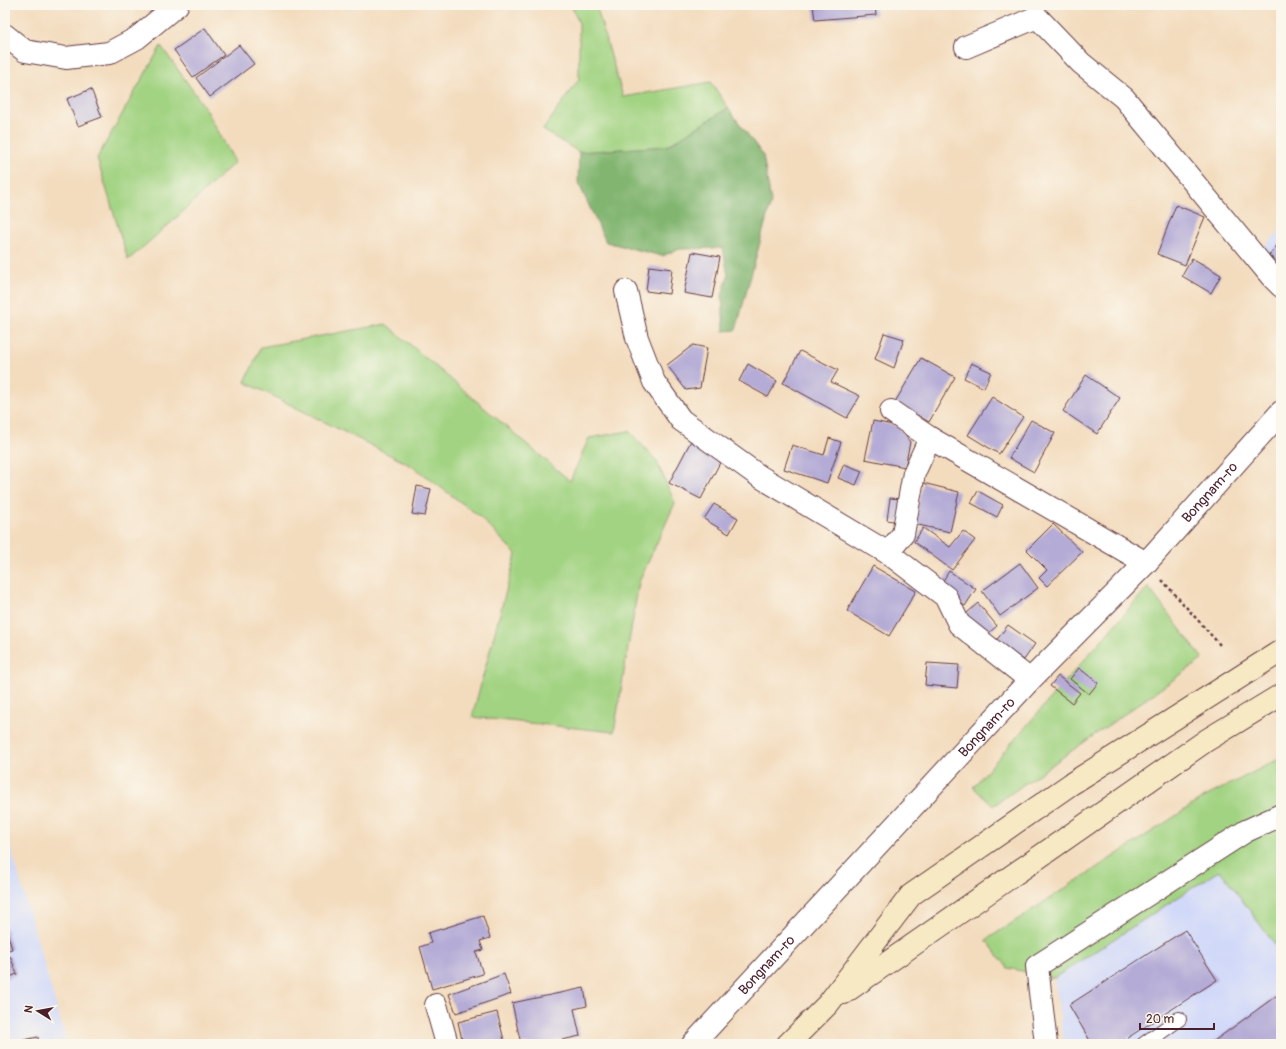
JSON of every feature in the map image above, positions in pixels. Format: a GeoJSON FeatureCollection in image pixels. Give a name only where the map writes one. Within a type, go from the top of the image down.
{"type":"FeatureCollection","features":[{"type":"Feature","properties":{"kind":"main road"},"geometry":{"type":"LineString","coordinates":[[788,1044],[828,1004],[911,895],[1071,784],[1281,651]]}},
{"type":"Feature","properties":{"kind":"main road"},"geometry":{"type":"LineString","coordinates":[[828,1004],[1207,740],[1281,695]]}},
{"type":"Feature","properties":{"kind":"street"},"geometry":{"type":"LineString","coordinates":[[5,35],[25,51],[66,58],[109,53],[137,38],[177,5]]}},
{"type":"Feature","properties":{"kind":"street"},"geometry":{"type":"LineString","coordinates":[[966,47],[1037,17],[1081,63],[1124,98],[1281,286]]}},
{"type":"Feature","properties":{"kind":"street"},"geometry":{"type":"LineString","coordinates":[[626,291],[637,338],[654,382],[680,420],[759,476],[888,553],[946,596],[959,624],[1030,680]]}},
{"type":"Feature","properties":{"kind":"street"},"geometry":{"type":"LineString","coordinates":[[891,411],[930,438],[1146,563]]}},
{"type":"Feature","properties":{"kind":"street","name":"Bongnam-ro"},"geometry":{"type":"LineString","coordinates":[[693,1044],[1030,680],[1146,563],[1281,412]]}},
{"type":"Feature","properties":{"kind":"street"},"geometry":{"type":"LineString","coordinates":[[888,553],[903,534],[914,473],[930,438]]}},
{"type":"Feature","properties":{"kind":"street"},"geometry":{"type":"LineString","coordinates":[[1046,1044],[1037,966],[1246,830],[1281,815]]}},
{"type":"Feature","properties":{"kind":"street"},"geometry":{"type":"LineString","coordinates":[[436,1005],[447,1044]]}},
{"type":"Feature","properties":{"kind":"lane"},"geometry":{"type":"LineString","coordinates":[[1144,1044],[1179,1018]]}},
{"type":"Feature","properties":{"kind":"path"},"geometry":{"type":"LineString","coordinates":[[1146,563],[1220,645]]}},
{"type":"Feature","properties":{"kind":"shaded area"},"geometry":{"type":"Polygon","coordinates":[[[1281,229],[1281,294],[1262,250],[1281,229]]]}},
{"type":"Feature","properties":{"kind":"shaded area"},"geometry":{"type":"Polygon","coordinates":[[[5,828],[67,1044],[5,1044],[5,828]]]}},
{"type":"Feature","properties":{"kind":"shaded area"},"geometry":{"type":"Polygon","coordinates":[[[1220,870],[1281,953],[1281,1044],[1064,1044],[1054,978],[1220,870]]]}},
{"type":"Feature","properties":{"kind":"green space"},"geometry":{"type":"Polygon","coordinates":[[[571,5],[596,5],[623,97],[711,82],[728,108],[667,146],[579,152],[543,130],[579,79],[579,23],[571,5]]]}},
{"type":"Feature","properties":{"kind":"green space"},"geometry":{"type":"Polygon","coordinates":[[[161,46],[206,109],[235,162],[174,220],[128,260],[97,158],[161,46]]]}},
{"type":"Feature","properties":{"kind":"green space"},"geometry":{"type":"Polygon","coordinates":[[[728,108],[763,155],[771,202],[736,330],[724,331],[722,296],[728,276],[723,248],[680,249],[662,256],[606,242],[578,182],[579,152],[667,146],[728,108]]]}},
{"type":"Feature","properties":{"kind":"green space"},"geometry":{"type":"Polygon","coordinates":[[[386,324],[570,481],[589,438],[629,431],[656,460],[675,503],[639,582],[614,732],[472,717],[516,554],[478,515],[412,466],[245,382],[261,347],[386,324]]]}},
{"type":"Feature","properties":{"kind":"green space"},"geometry":{"type":"Polygon","coordinates":[[[1148,587],[1203,659],[993,806],[973,787],[1148,587]]]}},
{"type":"Feature","properties":{"kind":"green space"},"geometry":{"type":"Polygon","coordinates":[[[1281,758],[1281,953],[1220,870],[1054,978],[1008,968],[986,940],[1203,798],[1281,758]]]}},
{"type":"Feature","properties":{"kind":"building"},"geometry":{"type":"Polygon","coordinates":[[[813,5],[875,5],[876,15],[815,20],[813,5]]]}},
{"type":"Feature","properties":{"kind":"building"},"geometry":{"type":"Polygon","coordinates":[[[205,28],[224,55],[193,77],[174,50],[205,28]]]}},
{"type":"Feature","properties":{"kind":"building"},"geometry":{"type":"Polygon","coordinates":[[[239,45],[254,64],[210,97],[196,78],[239,45]]]}},
{"type":"Feature","properties":{"kind":"building"},"geometry":{"type":"Polygon","coordinates":[[[91,89],[102,117],[78,126],[67,99],[91,89]]]}},
{"type":"Feature","properties":{"kind":"building"},"geometry":{"type":"Polygon","coordinates":[[[1176,205],[1205,217],[1185,265],[1157,254],[1176,205]]]}},
{"type":"Feature","properties":{"kind":"building"},"geometry":{"type":"Polygon","coordinates":[[[1281,241],[1281,266],[1269,255],[1281,241]]]}},
{"type":"Feature","properties":{"kind":"building"},"geometry":{"type":"Polygon","coordinates":[[[692,252],[720,257],[712,298],[684,293],[692,252]]]}},
{"type":"Feature","properties":{"kind":"building"},"geometry":{"type":"Polygon","coordinates":[[[1192,258],[1221,275],[1211,293],[1182,276],[1192,258]]]}},
{"type":"Feature","properties":{"kind":"building"},"geometry":{"type":"Polygon","coordinates":[[[649,266],[672,269],[669,294],[646,291],[649,266]]]}},
{"type":"Feature","properties":{"kind":"building"},"geometry":{"type":"Polygon","coordinates":[[[884,333],[904,339],[894,368],[875,359],[884,333]]]}},
{"type":"Feature","properties":{"kind":"building"},"geometry":{"type":"Polygon","coordinates":[[[693,345],[707,348],[700,388],[686,390],[667,365],[693,345]]]}},
{"type":"Feature","properties":{"kind":"building"},"geometry":{"type":"Polygon","coordinates":[[[800,351],[838,370],[831,382],[860,396],[847,418],[783,383],[800,351]]]}},
{"type":"Feature","properties":{"kind":"building"},"geometry":{"type":"Polygon","coordinates":[[[921,358],[955,377],[929,422],[895,402],[921,358]]]}},
{"type":"Feature","properties":{"kind":"building"},"geometry":{"type":"Polygon","coordinates":[[[971,363],[991,372],[984,388],[964,378],[971,363]]]}},
{"type":"Feature","properties":{"kind":"building"},"geometry":{"type":"Polygon","coordinates":[[[748,364],[777,381],[768,397],[739,381],[748,364]]]}},
{"type":"Feature","properties":{"kind":"building"},"geometry":{"type":"Polygon","coordinates":[[[1086,375],[1120,398],[1097,434],[1063,411],[1086,375]]]}},
{"type":"Feature","properties":{"kind":"building"},"geometry":{"type":"Polygon","coordinates":[[[992,397],[1023,417],[999,454],[968,435],[992,397]]]}},
{"type":"Feature","properties":{"kind":"building"},"geometry":{"type":"Polygon","coordinates":[[[1031,420],[1055,433],[1034,472],[1009,458],[1031,420]]]}},
{"type":"Feature","properties":{"kind":"building"},"geometry":{"type":"Polygon","coordinates":[[[873,421],[898,426],[910,442],[905,467],[865,459],[873,421]]]}},
{"type":"Feature","properties":{"kind":"building"},"geometry":{"type":"Polygon","coordinates":[[[829,438],[841,442],[827,483],[784,469],[792,445],[824,455],[829,438]]]}},
{"type":"Feature","properties":{"kind":"building"},"geometry":{"type":"Polygon","coordinates":[[[692,439],[724,455],[701,499],[669,483],[692,439]]]}},
{"type":"Feature","properties":{"kind":"building"},"geometry":{"type":"Polygon","coordinates":[[[844,464],[862,471],[856,485],[838,478],[844,464]]]}},
{"type":"Feature","properties":{"kind":"building"},"geometry":{"type":"Polygon","coordinates":[[[923,483],[959,492],[950,532],[914,524],[923,483]]]}},
{"type":"Feature","properties":{"kind":"building"},"geometry":{"type":"Polygon","coordinates":[[[417,486],[431,489],[425,516],[412,514],[417,486]]]}},
{"type":"Feature","properties":{"kind":"building"},"geometry":{"type":"Polygon","coordinates":[[[978,491],[1003,505],[997,517],[971,503],[978,491]]]}},
{"type":"Feature","properties":{"kind":"building"},"geometry":{"type":"Polygon","coordinates":[[[890,498],[901,499],[899,522],[887,520],[890,498]]]}},
{"type":"Feature","properties":{"kind":"building"},"geometry":{"type":"Polygon","coordinates":[[[714,504],[738,518],[729,534],[704,519],[714,504]]]}},
{"type":"Feature","properties":{"kind":"building"},"geometry":{"type":"Polygon","coordinates":[[[1053,524],[1082,552],[1047,586],[1039,578],[1047,570],[1027,550],[1053,524]]]}},
{"type":"Feature","properties":{"kind":"building"},"geometry":{"type":"Polygon","coordinates":[[[923,528],[950,547],[963,531],[975,540],[952,570],[914,542],[923,528]]]}},
{"type":"Feature","properties":{"kind":"building"},"geometry":{"type":"Polygon","coordinates":[[[1020,563],[1038,588],[1000,616],[982,591],[1020,563]]]}},
{"type":"Feature","properties":{"kind":"building"},"geometry":{"type":"Polygon","coordinates":[[[873,566],[916,591],[889,636],[847,611],[873,566]]]}},
{"type":"Feature","properties":{"kind":"building"},"geometry":{"type":"Polygon","coordinates":[[[949,571],[976,589],[965,606],[938,589],[949,571]]]}},
{"type":"Feature","properties":{"kind":"building"},"geometry":{"type":"Polygon","coordinates":[[[978,603],[997,626],[985,636],[966,614],[978,603]]]}},
{"type":"Feature","properties":{"kind":"building"},"geometry":{"type":"Polygon","coordinates":[[[1008,625],[1035,644],[1024,660],[996,641],[1008,625]]]}},
{"type":"Feature","properties":{"kind":"building"},"geometry":{"type":"Polygon","coordinates":[[[927,663],[959,665],[957,688],[925,685],[927,663]]]}},
{"type":"Feature","properties":{"kind":"building"},"geometry":{"type":"Polygon","coordinates":[[[1079,668],[1098,683],[1089,694],[1070,679],[1079,668]]]}},
{"type":"Feature","properties":{"kind":"building"},"geometry":{"type":"Polygon","coordinates":[[[1058,676],[1080,693],[1072,703],[1050,686],[1058,676]]]}},
{"type":"Feature","properties":{"kind":"building"},"geometry":{"type":"Polygon","coordinates":[[[483,916],[490,938],[480,941],[483,950],[476,952],[483,974],[432,989],[420,947],[431,943],[428,933],[483,916]]]}},
{"type":"Feature","properties":{"kind":"building"},"geometry":{"type":"Polygon","coordinates":[[[5,925],[12,949],[5,951],[5,925]]]}},
{"type":"Feature","properties":{"kind":"building"},"geometry":{"type":"Polygon","coordinates":[[[1185,930],[1217,980],[1118,1044],[1092,1044],[1069,1005],[1185,930]]]}},
{"type":"Feature","properties":{"kind":"building"},"geometry":{"type":"Polygon","coordinates":[[[10,956],[17,974],[5,979],[5,958],[10,956]]]}},
{"type":"Feature","properties":{"kind":"building"},"geometry":{"type":"Polygon","coordinates":[[[504,974],[511,994],[456,1013],[449,994],[504,974]]]}},
{"type":"Feature","properties":{"kind":"building"},"geometry":{"type":"Polygon","coordinates":[[[584,988],[587,1006],[574,1009],[580,1036],[544,1044],[521,1044],[512,1003],[584,988]]]}},
{"type":"Feature","properties":{"kind":"building"},"geometry":{"type":"Polygon","coordinates":[[[1276,996],[1281,1003],[1281,1043],[1210,1044],[1276,996]]]}},
{"type":"Feature","properties":{"kind":"building"},"geometry":{"type":"Polygon","coordinates":[[[497,1012],[505,1044],[463,1044],[458,1022],[497,1012]]]}},
{"type":"Feature","properties":{"kind":"building"},"geometry":{"type":"Polygon","coordinates":[[[38,1037],[39,1044],[10,1044],[10,1043],[38,1037]]]}}]}
